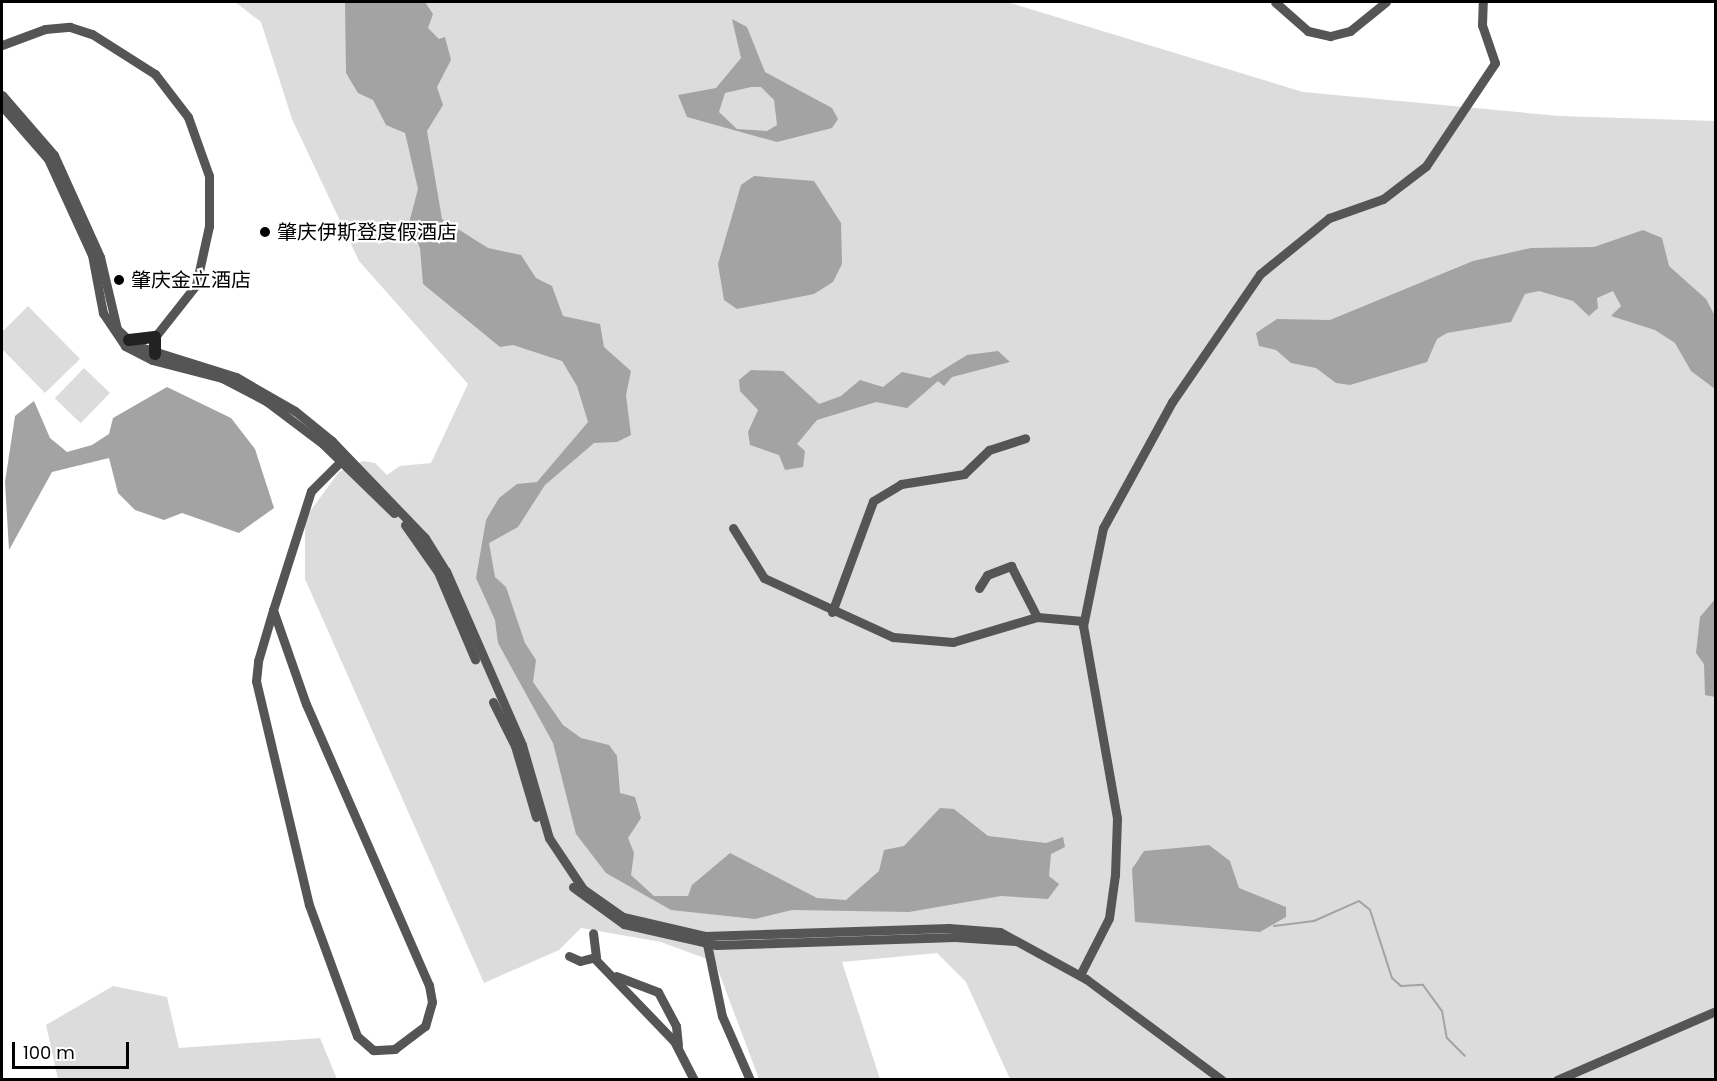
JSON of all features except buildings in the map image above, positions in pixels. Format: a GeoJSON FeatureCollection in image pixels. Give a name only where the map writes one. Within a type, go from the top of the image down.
{"type":"FeatureCollection","features":[{"type":"Feature","properties":{"kind":"street"},"geometry":{"type":"LineString","coordinates":[[1275,2],[1308,31],[1330,36],[1350,31],[1386,2]]}},
{"type":"Feature","properties":{"kind":"street"},"geometry":{"type":"LineString","coordinates":[[1080,975],[1109,918],[1117,818],[1083,621],[1103,528],[1172,402],[1235,305],[1280,255],[1329,218],[1383,199],[1426,166],[1495,63],[1482,25],[1484,2]]}},
{"type":"Feature","properties":{"kind":"street"},"geometry":{"type":"LineString","coordinates":[[2,45],[45,29],[70,27],[92,34],[155,74],[188,117],[209,176],[209,226],[195,285],[155,337],[155,354]]}},
{"type":"Feature","properties":{"kind":"street"},"geometry":{"type":"LineString","coordinates":[[2,94],[54,156],[100,257],[117,329],[129,340],[155,354],[206,365],[259,388],[344,458],[425,538],[446,571],[522,745],[549,838],[570,876],[623,917],[706,940],[949,928],[1000,932],[1080,975],[1222,1080]]}},
{"type":"Feature","properties":{"kind":"street"},"geometry":{"type":"LineString","coordinates":[[2,106],[48,159],[92,255],[102,313],[125,346],[242,387],[292,418],[344,458]]}},
{"type":"Feature","properties":{"kind":"street"},"geometry":{"type":"LineString","coordinates":[[129,340],[155,337]]}},
{"type":"Feature","properties":{"kind":"street"},"geometry":{"type":"LineString","coordinates":[[832,612],[873,501],[901,484],[964,474],[989,450],[1025,438]]}},
{"type":"Feature","properties":{"kind":"street"},"geometry":{"type":"LineString","coordinates":[[273,610],[306,704],[432,994],[425,1026],[395,1049],[373,1050],[357,1036],[309,905],[256,681],[273,610],[311,491],[344,458]]}},
{"type":"Feature","properties":{"kind":"street"},"geometry":{"type":"LineString","coordinates":[[733,528],[764,578],[864,627],[922,642],[970,640],[1037,617],[1083,621]]}},
{"type":"Feature","properties":{"kind":"street"},"geometry":{"type":"LineString","coordinates":[[979,588],[997,569],[1011,566],[1037,617]]}},
{"type":"Feature","properties":{"kind":"street"},"geometry":{"type":"LineString","coordinates":[[593,933],[598,947],[594,958]]}},
{"type":"Feature","properties":{"kind":"street"},"geometry":{"type":"LineString","coordinates":[[706,940],[722,1016],[750,1080]]}},
{"type":"Feature","properties":{"kind":"street"},"geometry":{"type":"LineString","coordinates":[[569,956],[594,958],[613,975],[678,1047],[694,1080]]}},
{"type":"Feature","properties":{"kind":"street"},"geometry":{"type":"LineString","coordinates":[[613,975],[658,992],[676,1026],[678,1047]]}},
{"type":"Feature","properties":{"kind":"street"},"geometry":{"type":"LineString","coordinates":[[1557,1080],[1716,1011]]}},
{"type":"Feature","properties":{"kind":"shaded area"},"geometry":{"type":"Polygon","coordinates":[[[235,2],[1007,2],[1303,92],[1560,116],[1715,121],[1715,1079],[1010,1079],[966,982],[937,953],[842,962],[880,1079],[759,1079],[715,962],[661,942],[581,928],[559,950],[484,983],[305,579],[305,518],[339,472],[363,461],[375,463],[387,475],[400,466],[431,463],[468,384],[359,261],[292,119],[261,22],[235,2]]]}},
{"type":"Feature","properties":{"kind":"shaded area"},"geometry":{"type":"Polygon","coordinates":[[[345,2],[425,2],[433,14],[428,28],[439,39],[445,37],[451,60],[437,87],[443,105],[427,131],[442,219],[488,248],[521,255],[536,278],[552,286],[563,316],[600,324],[604,347],[631,371],[626,395],[631,435],[617,442],[594,443],[545,485],[518,527],[489,543],[495,577],[506,587],[525,643],[536,660],[533,682],[563,725],[581,738],[609,745],[617,756],[620,793],[635,797],[641,818],[628,838],[634,853],[631,875],[654,896],[688,896],[692,885],[730,853],[817,898],[846,900],[879,871],[884,850],[904,846],[940,808],[954,809],[988,836],[1046,843],[1063,837],[1065,847],[1051,854],[1049,876],[1059,884],[1048,899],[1001,896],[909,912],[792,910],[755,919],[671,910],[606,873],[576,834],[553,743],[498,643],[495,620],[476,578],[486,520],[499,498],[517,484],[537,482],[588,422],[577,386],[562,361],[513,345],[500,347],[423,284],[420,248],[409,223],[418,189],[405,133],[386,125],[373,100],[358,93],[346,73],[345,2]]]}},
{"type":"Feature","properties":{"kind":"shaded area"},"geometry":{"type":"Polygon","coordinates":[[[732,19],[747,27],[765,72],[832,108],[838,119],[832,128],[777,142],[687,117],[678,95],[716,88],[741,58],[732,19]],[[761,87],[725,93],[719,112],[737,129],[767,131],[777,125],[774,100],[761,87]]]}},
{"type":"Feature","properties":{"kind":"shaded area"},"geometry":{"type":"Polygon","coordinates":[[[754,176],[814,181],[841,223],[842,264],[833,282],[814,294],[737,309],[724,300],[718,264],[741,185],[754,176]]]}},
{"type":"Feature","properties":{"kind":"shaded area"},"geometry":{"type":"Polygon","coordinates":[[[1643,230],[1662,238],[1669,266],[1706,299],[1715,316],[1715,389],[1691,371],[1675,343],[1655,330],[1611,316],[1621,306],[1613,291],[1597,298],[1598,308],[1589,316],[1573,301],[1539,291],[1525,294],[1511,322],[1447,333],[1437,339],[1427,362],[1350,385],[1336,383],[1316,368],[1291,363],[1276,350],[1259,346],[1256,333],[1277,319],[1330,320],[1473,261],[1531,248],[1594,247],[1643,230]]]}},
{"type":"Feature","properties":{"kind":"shaded area"},"geometry":{"type":"Polygon","coordinates":[[[28,306],[80,359],[45,393],[2,349],[2,332],[28,306]]]}},
{"type":"Feature","properties":{"kind":"shaded area"},"geometry":{"type":"Polygon","coordinates":[[[998,351],[1010,362],[952,377],[944,386],[938,381],[907,408],[876,402],[817,420],[797,444],[805,451],[803,467],[785,470],[779,455],[750,445],[748,432],[758,410],[740,391],[739,380],[751,370],[783,371],[819,404],[841,396],[860,380],[883,387],[902,372],[930,378],[967,355],[998,351]]]}},
{"type":"Feature","properties":{"kind":"shaded area"},"geometry":{"type":"Polygon","coordinates":[[[84,368],[110,393],[81,423],[55,398],[84,368]]]}},
{"type":"Feature","properties":{"kind":"shaded area"},"geometry":{"type":"Polygon","coordinates":[[[167,387],[231,418],[255,449],[274,508],[239,533],[182,513],[164,520],[135,510],[118,493],[109,458],[52,472],[9,550],[5,482],[15,416],[34,401],[50,438],[67,452],[92,445],[109,434],[113,418],[167,387]]]}},
{"type":"Feature","properties":{"kind":"shaded area"},"geometry":{"type":"Polygon","coordinates":[[[1715,599],[1715,697],[1705,695],[1704,664],[1696,653],[1700,617],[1715,599]]]}},
{"type":"Feature","properties":{"kind":"shaded area"},"geometry":{"type":"Polygon","coordinates":[[[1209,845],[1230,861],[1239,888],[1286,907],[1286,917],[1260,932],[1135,922],[1132,869],[1144,851],[1209,845]]]}},
{"type":"Feature","properties":{"kind":"shaded area"},"geometry":{"type":"Polygon","coordinates":[[[113,986],[167,997],[179,1048],[320,1038],[337,1079],[58,1079],[46,1025],[113,986]]]}},
{"type":"Feature","properties":{"kind":"waterway"},"geometry":{"type":"LineString","coordinates":[[1274,926],[1314,921],[1359,901],[1370,910],[1392,978],[1401,986],[1423,985],[1442,1011],[1447,1038],[1465,1056]]}},
{"type":"Feature","properties":{"kind":"place","name":"肇庆伊斯登度假酒店"},"geometry":{"type":"Point","coordinates":[265,232]}},
{"type":"Feature","properties":{"kind":"place","name":"肇庆金立酒店"},"geometry":{"type":"Point","coordinates":[119,280]}}]}
